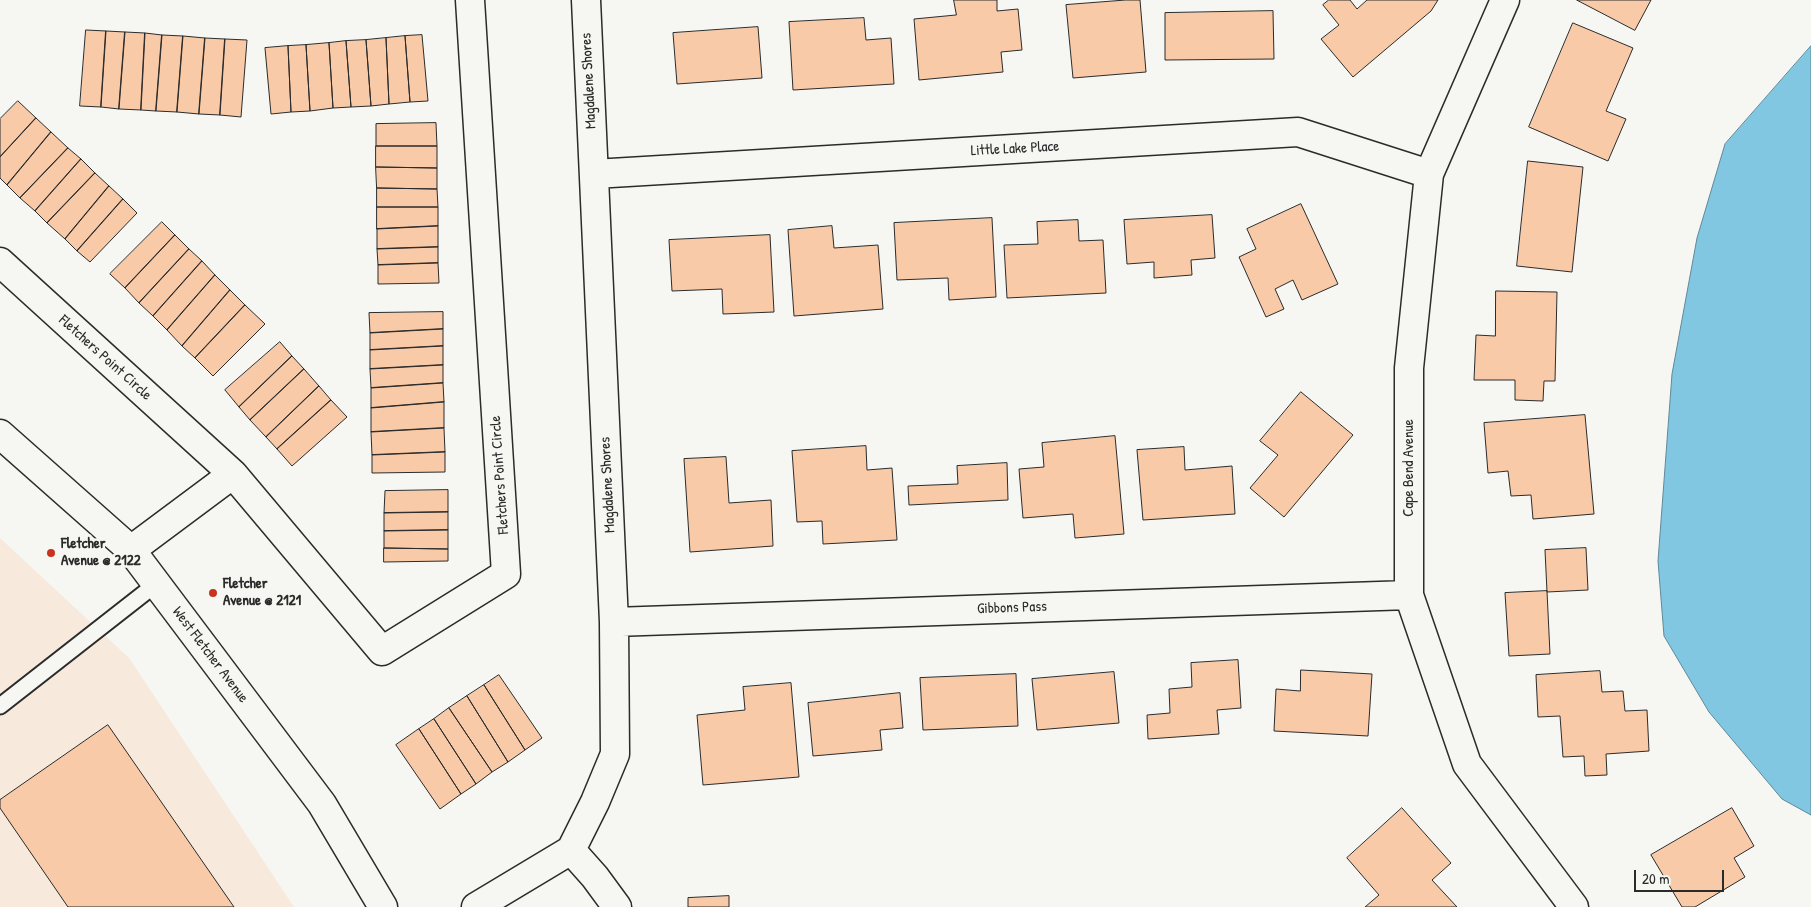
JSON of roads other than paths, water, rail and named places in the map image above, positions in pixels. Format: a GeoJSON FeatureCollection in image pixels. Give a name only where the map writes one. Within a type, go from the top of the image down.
{"type":"FeatureCollection","features":[{"type":"Feature","properties":{"kind":"street","name":"Fletchers Point Circle"},"geometry":{"type":"LineString","coordinates":[[0,262],[233,474],[382,651],[506,574],[470,0]]}},
{"type":"Feature","properties":{"kind":"street","name":"Magdalene Shores"},"geometry":{"type":"LineString","coordinates":[[571,850],[595,802],[615,754],[614,622],[586,0]]}},
{"type":"Feature","properties":{"kind":"street","name":"Cape Bend Avenue"},"geometry":{"type":"LineString","coordinates":[[1505,0],[1429,174],[1409,368],[1410,595],[1467,764],[1574,907]]}},
{"type":"Feature","properties":{"kind":"street","name":"Little Lake Place"},"geometry":{"type":"LineString","coordinates":[[594,174],[1298,132],[1429,174]]}},
{"type":"Feature","properties":{"kind":"street","name":"West Fletcher Avenue"},"geometry":{"type":"LineString","coordinates":[[0,434],[131,550],[322,804],[383,907]]}},
{"type":"Feature","properties":{"kind":"street"},"geometry":{"type":"LineString","coordinates":[[131,550],[233,474]]}},
{"type":"Feature","properties":{"kind":"street","name":"Gibbons Pass"},"geometry":{"type":"LineString","coordinates":[[614,622],[1410,595]]}},
{"type":"Feature","properties":{"kind":"street"},"geometry":{"type":"LineString","coordinates":[[476,907],[571,850],[595,877],[617,907]]}},
{"type":"Feature","properties":{"kind":"lane"},"geometry":{"type":"LineString","coordinates":[[0,706],[156,584]]}},
{"type":"Feature","properties":{"kind":"water"},"geometry":{"type":"Polygon","coordinates":[[[1811,46],[1811,815],[1782,799],[1709,712],[1664,636],[1658,561],[1672,374],[1697,238],[1725,144],[1811,46]]]}},
{"type":"Feature","properties":{"kind":"place","name":"Fletcher Avenue @ 2122"},"geometry":{"type":"Point","coordinates":[51,553]}},
{"type":"Feature","properties":{"kind":"place","name":"Fletcher Avenue @ 2121"},"geometry":{"type":"Point","coordinates":[213,593]}}]}
